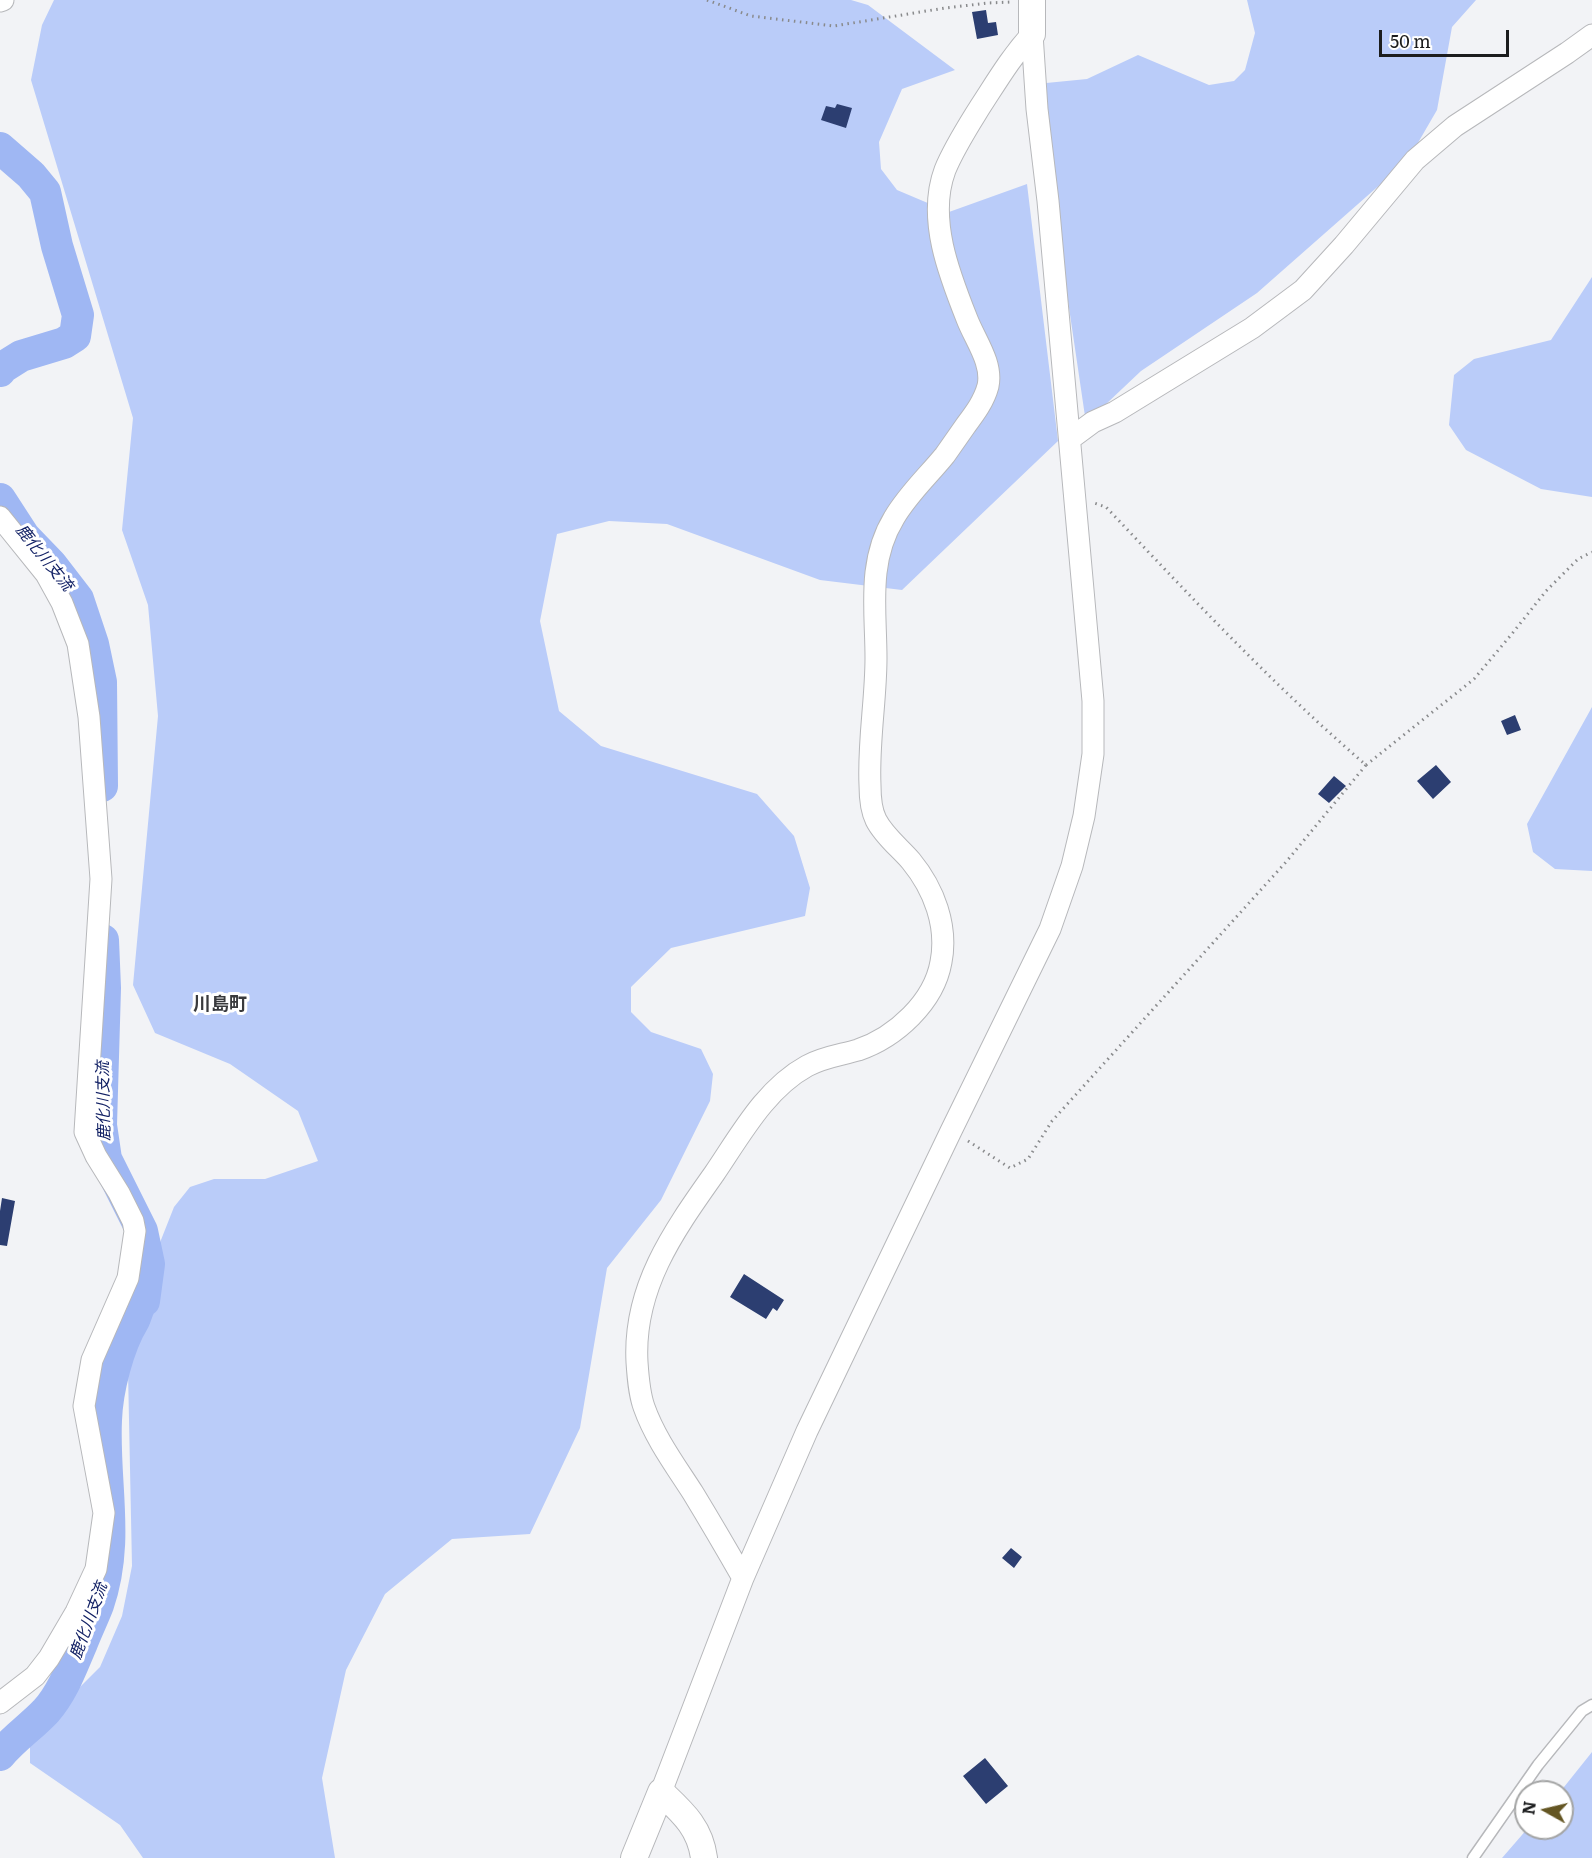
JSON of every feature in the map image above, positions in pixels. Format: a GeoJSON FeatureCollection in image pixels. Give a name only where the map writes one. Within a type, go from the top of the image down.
{"type":"FeatureCollection","features":[{"type":"Feature","properties":{"kind":"street"},"geometry":{"type":"LineString","coordinates":[[634,1858],[743,1578],[807,1431],[1050,929],[1072,866],[1084,816],[1093,754],[1093,701],[1048,201],[1037,109],[1032,0]]}},
{"type":"Feature","properties":{"kind":"street"},"geometry":{"type":"LineString","coordinates":[[743,1578],[660,1441],[643,1405],[639,1385],[637,1350],[641,1310],[648,1283],[674,1233],[774,1090],[812,1063],[828,1056],[864,1048],[889,1034],[922,1004],[935,984],[939,972],[943,947],[940,915],[913,864],[874,817],[871,801],[870,762],[876,659],[874,585],[876,563],[887,528],[910,494],[945,454],[978,408],[990,380],[989,368],[961,304],[950,271],[938,219],[939,194],[944,173],[959,140],[1014,54],[1032,34]]}},
{"type":"Feature","properties":{"kind":"street"},"geometry":{"type":"LineString","coordinates":[[1070,439],[1093,422],[1115,412],[1252,328],[1303,290],[1415,160],[1455,126],[1592,35]]}},
{"type":"Feature","properties":{"kind":"street"},"geometry":{"type":"LineString","coordinates":[[0,517],[46,574],[62,603],[78,644],[89,717],[100,879],[85,1132],[96,1156],[134,1221],[135,1231],[128,1278],[92,1360],[84,1406],[104,1513],[96,1569],[76,1612],[49,1658],[35,1676],[0,1703]]}},
{"type":"Feature","properties":{"kind":"street"},"geometry":{"type":"LineString","coordinates":[[661,1792],[681,1811],[696,1830],[704,1858]]}},
{"type":"Feature","properties":{"kind":"lane"},"geometry":{"type":"LineString","coordinates":[[1473,1858],[1538,1765],[1582,1711],[1592,1705]]}},
{"type":"Feature","properties":{"kind":"path"},"geometry":{"type":"LineString","coordinates":[[707,0],[751,16],[834,26],[967,6],[1032,0]]}},
{"type":"Feature","properties":{"kind":"path"},"geometry":{"type":"LineString","coordinates":[[1074,496],[1106,507],[1222,629],[1324,729],[1366,765]]}},
{"type":"Feature","properties":{"kind":"path"},"geometry":{"type":"LineString","coordinates":[[951,1131],[1010,1168],[1028,1159],[1052,1121],[1286,862],[1366,765],[1474,680],[1546,591],[1578,559],[1592,552]]}},
{"type":"Feature","properties":{"kind":"shaded area"},"geometry":{"type":"Polygon","coordinates":[[[54,0],[851,0],[868,5],[955,70],[902,89],[879,142],[881,169],[897,190],[949,212],[1027,184],[1058,441],[902,590],[820,580],[667,524],[609,521],[557,534],[540,621],[559,711],[601,746],[757,794],[794,836],[810,888],[805,916],[671,948],[631,987],[631,1012],[651,1032],[701,1049],[713,1074],[710,1101],[661,1200],[607,1268],[580,1428],[530,1534],[452,1539],[385,1594],[346,1670],[322,1778],[335,1858],[143,1858],[120,1825],[30,1763],[30,1737],[100,1667],[122,1616],[132,1566],[128,1371],[144,1283],[174,1207],[190,1187],[214,1179],[265,1179],[318,1161],[298,1111],[230,1064],[155,1033],[133,985],[158,716],[148,605],[122,530],[133,418],[31,80],[42,25],[54,0]]]}},
{"type":"Feature","properties":{"kind":"shaded area"},"geometry":{"type":"Polygon","coordinates":[[[1247,0],[1476,0],[1452,27],[1437,110],[1408,160],[1257,293],[1141,371],[1086,423],[1036,84],[1087,79],[1138,55],[1209,85],[1234,81],[1245,70],[1255,33],[1247,0]]]}},
{"type":"Feature","properties":{"kind":"shaded area"},"geometry":{"type":"Polygon","coordinates":[[[1592,277],[1592,497],[1541,489],[1466,450],[1449,425],[1454,375],[1474,359],[1551,340],[1592,277]]]}},
{"type":"Feature","properties":{"kind":"shaded area"},"geometry":{"type":"Polygon","coordinates":[[[1592,707],[1592,871],[1555,869],[1533,852],[1527,824],[1592,707]]]}},
{"type":"Feature","properties":{"kind":"shaded area"},"geometry":{"type":"Polygon","coordinates":[[[1592,1752],[1592,1858],[1502,1858],[1518,1840],[1574,1840],[1574,1780],[1570,1780],[1592,1752]]]}},
{"type":"Feature","properties":{"kind":"building"},"geometry":{"type":"Polygon","coordinates":[[[986,10],[988,23],[996,22],[998,35],[977,39],[972,12],[986,10]]]}},
{"type":"Feature","properties":{"kind":"building"},"geometry":{"type":"Polygon","coordinates":[[[837,104],[852,108],[846,128],[821,120],[826,106],[835,108],[837,104]]]}},
{"type":"Feature","properties":{"kind":"building"},"geometry":{"type":"Polygon","coordinates":[[[1515,715],[1521,730],[1507,735],[1501,721],[1515,715]]]}},
{"type":"Feature","properties":{"kind":"building"},"geometry":{"type":"Polygon","coordinates":[[[1436,765],[1451,782],[1433,799],[1417,781],[1436,765]]]}},
{"type":"Feature","properties":{"kind":"building"},"geometry":{"type":"Polygon","coordinates":[[[1334,776],[1346,786],[1329,803],[1318,794],[1334,776]]]}},
{"type":"Feature","properties":{"kind":"building"},"geometry":{"type":"Polygon","coordinates":[[[2,1198],[15,1201],[7,1246],[0,1245],[2,1198]]]}},
{"type":"Feature","properties":{"kind":"building"},"geometry":{"type":"Polygon","coordinates":[[[744,1274],[784,1300],[777,1311],[773,1308],[766,1319],[730,1297],[744,1274]]]}},
{"type":"Feature","properties":{"kind":"building"},"geometry":{"type":"Polygon","coordinates":[[[1011,1548],[1022,1557],[1014,1568],[1002,1558],[1011,1548]]]}},
{"type":"Feature","properties":{"kind":"building"},"geometry":{"type":"Polygon","coordinates":[[[985,1758],[1008,1786],[986,1804],[963,1776],[985,1758]]]}},
{"type":"Feature","properties":{"kind":"waterway","name":"鹿化川支流"},"geometry":{"type":"LineString","coordinates":[[0,148],[31,175],[45,192],[57,246],[78,315],[75,336],[64,343],[21,356],[0,371]]}},
{"type":"Feature","properties":{"kind":"waterway","name":"鹿化川支流"},"geometry":{"type":"LineString","coordinates":[[0,499],[24,536],[51,564],[78,599],[93,644],[101,682],[102,786]]}},
{"type":"Feature","properties":{"kind":"waterway","name":"鹿化川支流"},"geometry":{"type":"LineString","coordinates":[[0,1755],[46,1711],[57,1696],[71,1670],[98,1605],[105,1581],[108,1558],[106,1420],[109,1395],[114,1368],[123,1342],[144,1301],[149,1264],[142,1231],[106,1159],[101,1125],[105,988],[103,940]]}},
{"type":"Feature","properties":{"kind":"district","name":"川島町"},"geometry":{"type":"Point","coordinates":[220,1005]}}]}
